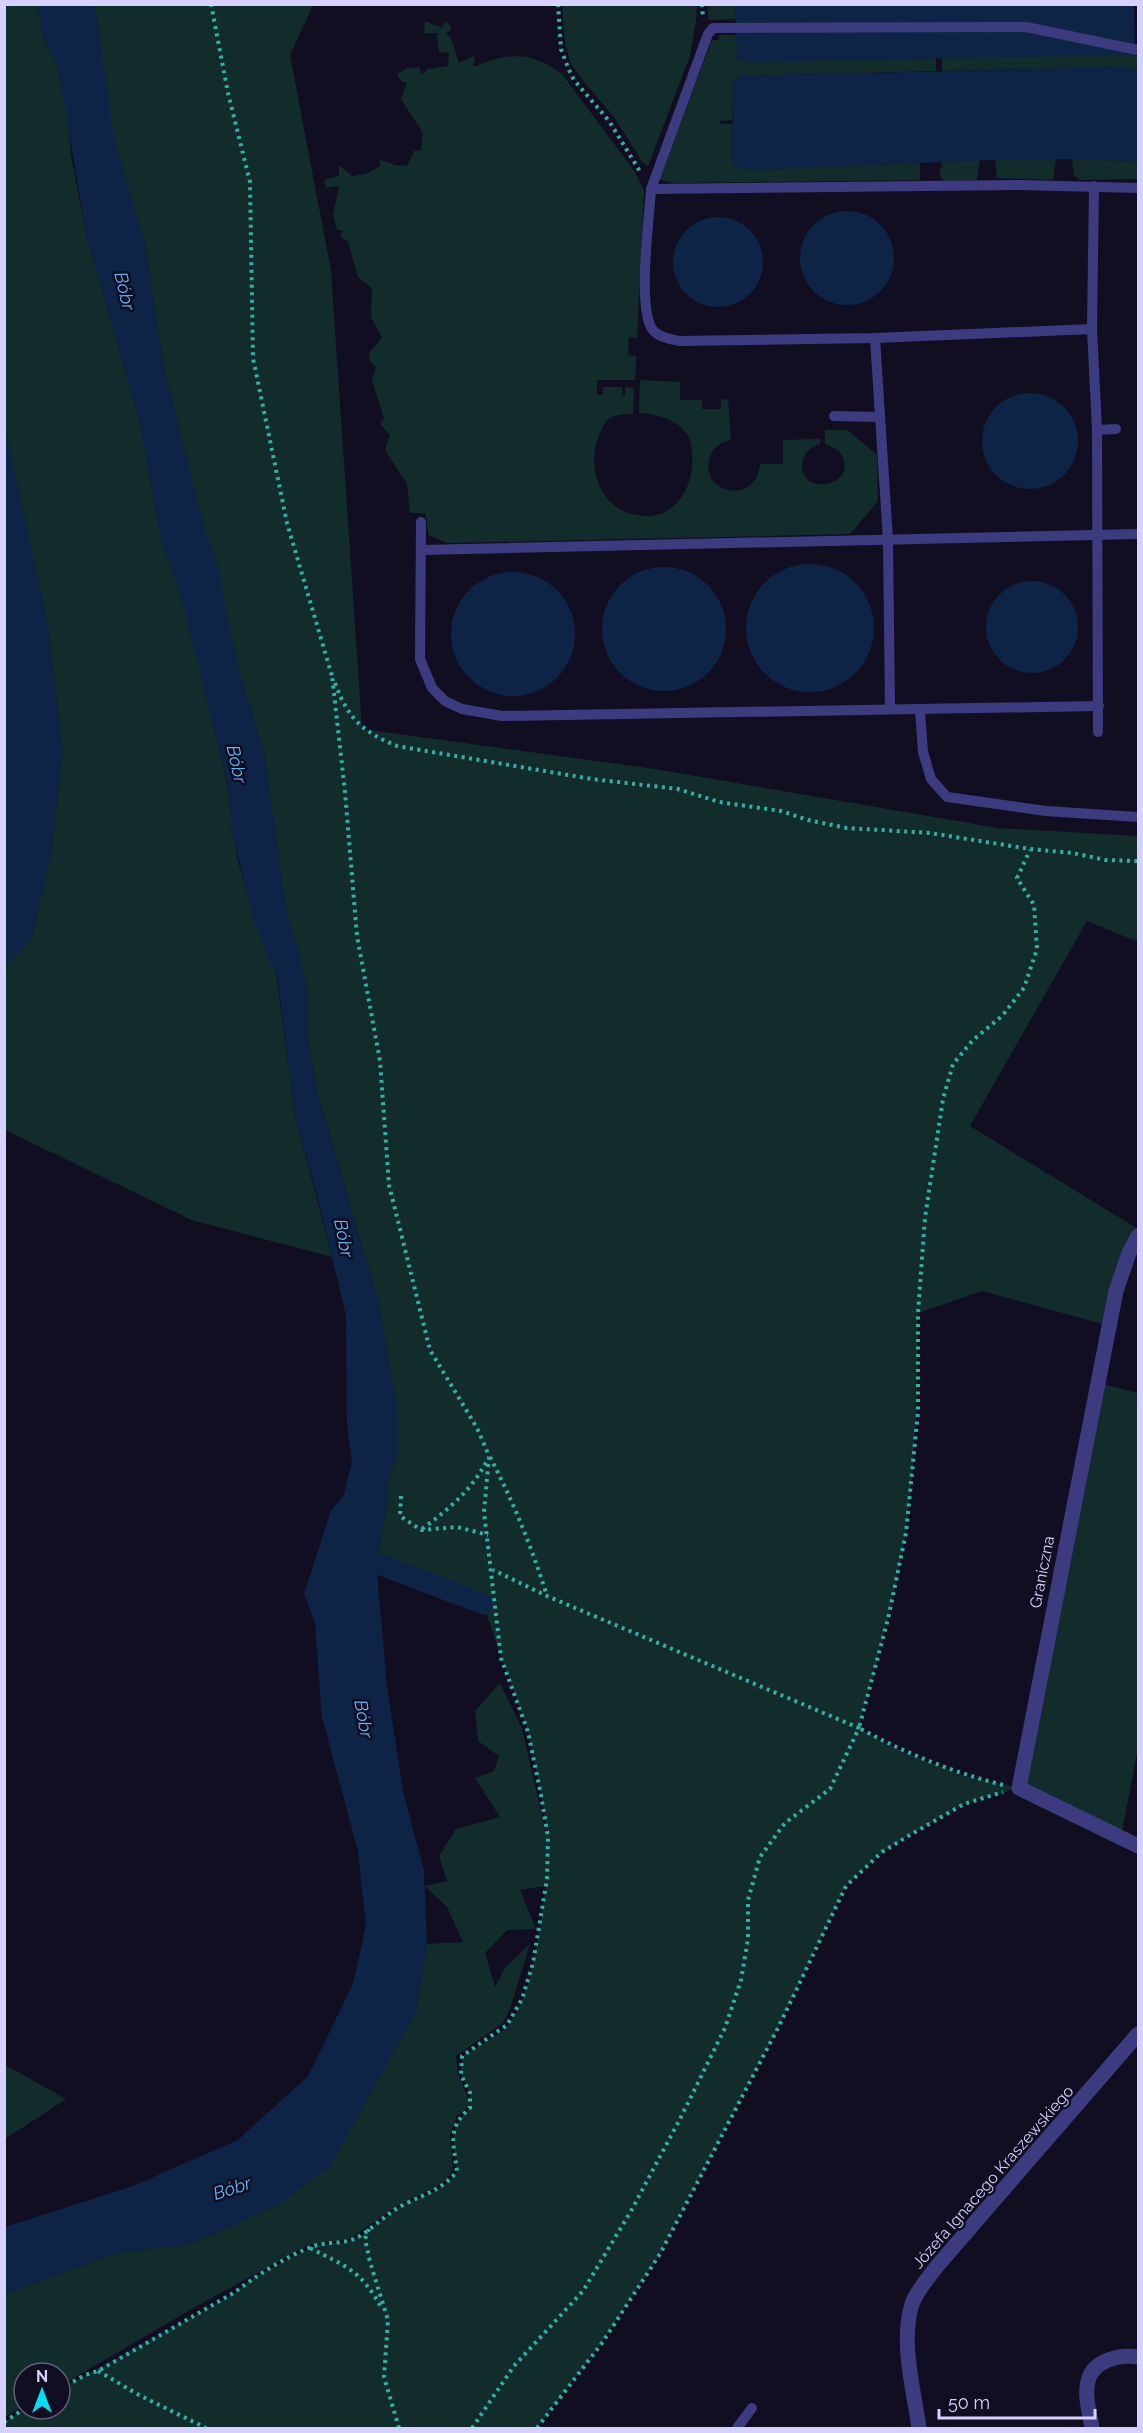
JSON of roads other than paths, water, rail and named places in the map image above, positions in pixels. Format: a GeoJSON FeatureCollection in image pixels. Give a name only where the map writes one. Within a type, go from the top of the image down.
{"type":"FeatureCollection","features":[{"type":"Feature","properties":{"kind":"street","name":"Graniczna"},"geometry":{"type":"LineString","coordinates":[[1138,1236],[1129,1253],[1116,1291],[1019,1788],[1138,1846]]}},
{"type":"Feature","properties":{"kind":"street","name":"Józefa Ignacego Kraszewskiego"},"geometry":{"type":"LineString","coordinates":[[919,2428],[908,2346],[909,2320],[913,2302],[938,2265],[1138,2034]]}},
{"type":"Feature","properties":{"kind":"street"},"geometry":{"type":"LineString","coordinates":[[1092,2428],[1087,2396],[1088,2380],[1096,2368],[1109,2359],[1127,2355],[1138,2357]]}},
{"type":"Feature","properties":{"kind":"lane"},"geometry":{"type":"LineString","coordinates":[[1092,329],[875,338],[679,341],[662,337],[652,329],[644,304],[651,189],[708,34],[713,28],[1026,27],[1138,50]]}},
{"type":"Feature","properties":{"kind":"lane"},"geometry":{"type":"LineString","coordinates":[[651,189],[1020,185],[1138,189]]}},
{"type":"Feature","properties":{"kind":"lane"},"geometry":{"type":"LineString","coordinates":[[1095,186],[1092,329],[1097,430],[1098,732]]}},
{"type":"Feature","properties":{"kind":"lane"},"geometry":{"type":"LineString","coordinates":[[875,338],[888,540],[890,709]]}},
{"type":"Feature","properties":{"kind":"lane"},"geometry":{"type":"LineString","coordinates":[[834,416],[879,417]]}},
{"type":"Feature","properties":{"kind":"lane"},"geometry":{"type":"LineString","coordinates":[[1097,430],[1116,429]]}},
{"type":"Feature","properties":{"kind":"lane"},"geometry":{"type":"LineString","coordinates":[[421,522],[420,659],[432,688],[445,701],[462,709],[502,716],[1099,706]]}},
{"type":"Feature","properties":{"kind":"lane"},"geometry":{"type":"LineString","coordinates":[[421,550],[1138,534]]}},
{"type":"Feature","properties":{"kind":"lane"},"geometry":{"type":"LineString","coordinates":[[920,710],[923,752],[931,779],[947,797],[1046,811],[1138,817]]}},
{"type":"Feature","properties":{"kind":"lane"},"geometry":{"type":"LineString","coordinates":[[737,2428],[752,2408]]}},
{"type":"Feature","properties":{"kind":"water","name":"Bóbr"},"geometry":{"type":"Polygon","coordinates":[[[95,4],[114,138],[145,245],[164,370],[197,501],[218,568],[238,669],[264,753],[287,916],[297,944],[308,990],[308,1038],[316,1090],[379,1304],[397,1410],[397,1455],[387,1483],[388,1503],[376,1563],[387,1686],[403,1791],[424,1871],[427,1944],[416,2013],[330,2166],[280,2204],[190,2244],[113,2254],[5,2294],[5,2227],[133,2186],[238,2140],[308,2076],[353,1984],[366,1926],[358,1851],[322,1717],[315,1623],[304,1594],[331,1511],[344,1494],[352,1461],[347,1424],[346,1315],[295,1115],[277,974],[268,959],[252,915],[232,830],[228,785],[182,600],[161,538],[140,423],[86,234],[60,78],[57,65],[45,43],[36,5],[95,4]]]}},
{"type":"Feature","properties":{"kind":"water"},"geometry":{"type":"Polygon","coordinates":[[[735,5],[1134,5],[1135,55],[737,62],[735,5]]]}},
{"type":"Feature","properties":{"kind":"water"},"geometry":{"type":"Polygon","coordinates":[[[1127,67],[1138,71],[1138,161],[995,160],[746,170],[736,167],[731,159],[734,81],[740,76],[1127,67]]]}},
{"type":"Feature","properties":{"kind":"water"},"geometry":{"type":"Polygon","coordinates":[[[847,211],[865,215],[880,225],[890,240],[894,258],[890,276],[880,291],[865,301],[847,305],[829,301],[814,291],[804,276],[800,258],[804,240],[814,225],[829,215],[847,211]]]}},
{"type":"Feature","properties":{"kind":"water"},"geometry":{"type":"Polygon","coordinates":[[[718,217],[735,220],[750,230],[760,245],[763,262],[760,279],[750,294],[735,304],[718,307],[701,304],[686,294],[676,279],[673,262],[676,245],[686,230],[701,220],[718,217]]]}},
{"type":"Feature","properties":{"kind":"water"},"geometry":{"type":"Polygon","coordinates":[[[1030,393],[1048,397],[1064,407],[1074,423],[1078,441],[1074,459],[1064,475],[1048,485],[1030,489],[1012,485],[996,475],[986,459],[982,441],[986,423],[996,407],[1012,397],[1030,393]]]}},
{"type":"Feature","properties":{"kind":"water"},"geometry":{"type":"Polygon","coordinates":[[[5,426],[48,627],[62,751],[51,855],[31,940],[5,967],[5,426]]]}},
{"type":"Feature","properties":{"kind":"water"},"geometry":{"type":"Polygon","coordinates":[[[810,564],[835,569],[855,583],[869,603],[874,628],[869,653],[855,673],[835,687],[810,692],[785,687],[765,673],[751,653],[746,628],[751,603],[765,583],[785,569],[810,564]]]}},
{"type":"Feature","properties":{"kind":"water"},"geometry":{"type":"Polygon","coordinates":[[[664,567],[688,571],[708,585],[722,605],[726,629],[722,653],[708,673],[688,687],[664,691],[640,687],[620,673],[606,653],[602,629],[606,605],[620,585],[640,571],[664,567]]]}},
{"type":"Feature","properties":{"kind":"water"},"geometry":{"type":"Polygon","coordinates":[[[513,572],[537,577],[557,590],[570,610],[575,634],[570,658],[557,678],[537,691],[513,696],[489,691],[469,678],[456,658],[451,634],[456,610],[469,590],[489,577],[513,572]]]}},
{"type":"Feature","properties":{"kind":"water"},"geometry":{"type":"Polygon","coordinates":[[[1032,581],[1050,584],[1065,594],[1075,609],[1078,627],[1075,645],[1065,660],[1050,670],[1032,673],[1014,670],[999,660],[989,645],[986,627],[989,609],[999,594],[1014,584],[1032,581]]]}},
{"type":"Feature","properties":{"kind":"waterway"},"geometry":{"type":"LineString","coordinates":[[376,1563],[483,1604]]}}]}
